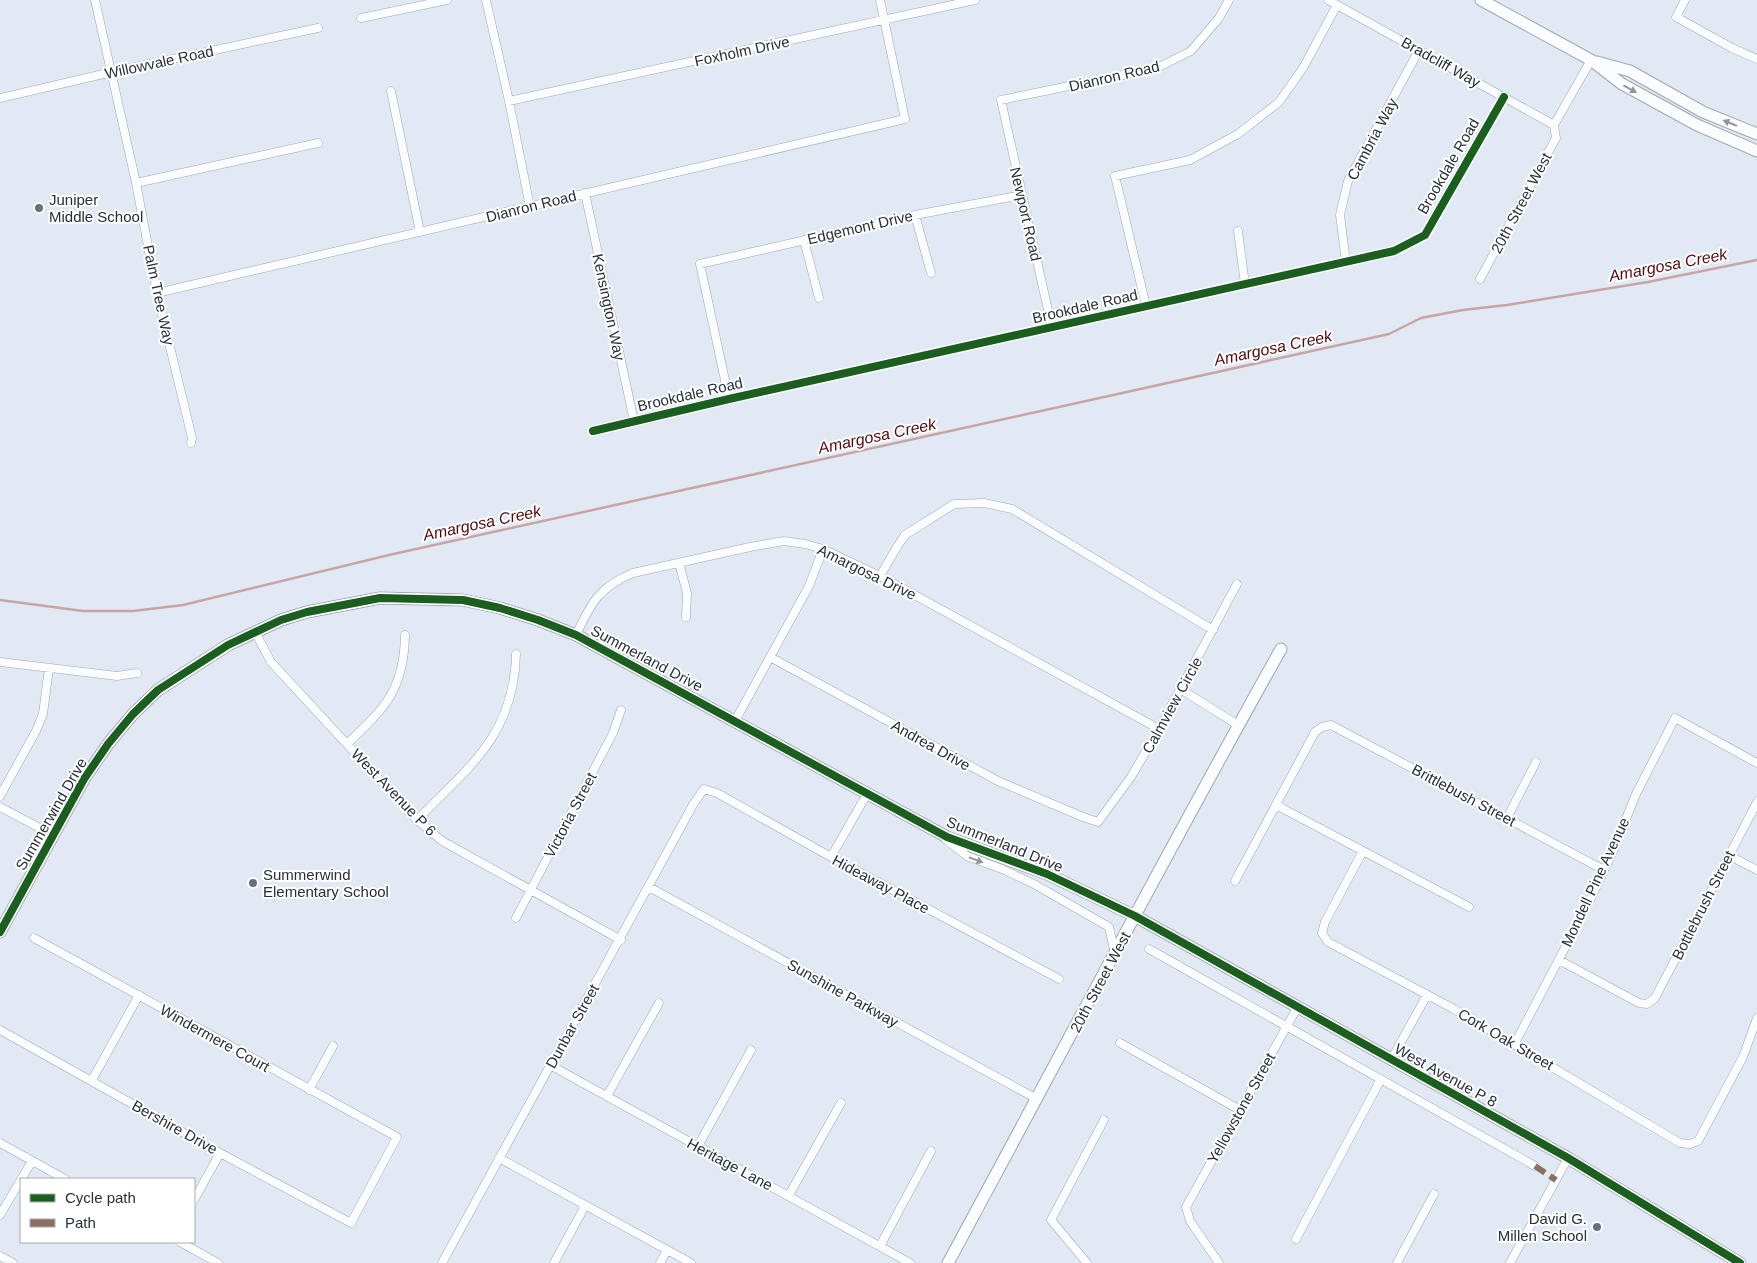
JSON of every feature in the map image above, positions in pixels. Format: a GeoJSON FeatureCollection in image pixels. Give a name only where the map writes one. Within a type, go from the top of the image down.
{"type":"FeatureCollection","features":[{"type":"Feature","properties":{"kind":"street","name":"Palm Tree Way"},"geometry":{"type":"LineString","coordinates":[[95,0],[136,183],[157,292],[192,438],[191,444]]}},
{"type":"Feature","properties":{"kind":"street"},"geometry":{"type":"LineString","coordinates":[[361,18],[447,0]]}},
{"type":"Feature","properties":{"kind":"street"},"geometry":{"type":"LineString","coordinates":[[486,0],[509,101],[530,208]]}},
{"type":"Feature","properties":{"kind":"street"},"geometry":{"type":"LineString","coordinates":[[880,0],[885,21]]}},
{"type":"Feature","properties":{"kind":"street","name":"Foxholm Drive"},"geometry":{"type":"LineString","coordinates":[[509,101],[975,0]]}},
{"type":"Feature","properties":{"kind":"street","name":"Dianron Road"},"geometry":{"type":"LineString","coordinates":[[1001,100],[1157,68],[1191,52],[1219,18],[1229,0]]}},
{"type":"Feature","properties":{"kind":"street","name":"Bradcliff Way"},"geometry":{"type":"LineString","coordinates":[[1328,0],[1554,125]]}},
{"type":"Feature","properties":{"kind":"street"},"geometry":{"type":"LineString","coordinates":[[1482,0],[1591,60],[1622,84],[1697,125],[1757,151]]}},
{"type":"Feature","properties":{"kind":"street"},"geometry":{"type":"LineString","coordinates":[[1685,0],[1676,17],[1732,48],[1757,59]]}},
{"type":"Feature","properties":{"kind":"street"},"geometry":{"type":"LineString","coordinates":[[1146,306],[1115,176],[1190,160],[1238,134],[1279,102],[1303,68],[1337,5]]}},
{"type":"Feature","properties":{"kind":"street","name":"Dianron Road"},"geometry":{"type":"LineString","coordinates":[[157,292],[530,208],[585,193],[905,119],[885,21]]}},
{"type":"Feature","properties":{"kind":"street","name":"Willowvale Road"},"geometry":{"type":"LineString","coordinates":[[0,98],[318,28]]}},
{"type":"Feature","properties":{"kind":"street","name":"Cambria Way"},"geometry":{"type":"LineString","coordinates":[[1346,262],[1340,215],[1348,181],[1419,50]]}},
{"type":"Feature","properties":{"kind":"street"},"geometry":{"type":"LineString","coordinates":[[1554,125],[1591,60]]}},
{"type":"Feature","properties":{"kind":"street"},"geometry":{"type":"LineString","coordinates":[[1591,60],[1630,71],[1704,112],[1757,134]]}},
{"type":"Feature","properties":{"kind":"street"},"geometry":{"type":"LineString","coordinates":[[390,92],[420,232]]}},
{"type":"Feature","properties":{"kind":"street","name":"Brookdale Road"},"geometry":{"type":"LineString","coordinates":[[593,431],[1394,251],[1425,235],[1504,97]]}},
{"type":"Feature","properties":{"kind":"street","name":"Newport Road"},"geometry":{"type":"LineString","coordinates":[[1001,100],[1052,328]]}},
{"type":"Feature","properties":{"kind":"street","name":"20th Street West"},"geometry":{"type":"LineString","coordinates":[[1480,279],[1556,138],[1554,125]]}},
{"type":"Feature","properties":{"kind":"street"},"geometry":{"type":"LineString","coordinates":[[136,183],[318,143]]}},
{"type":"Feature","properties":{"kind":"street","name":"Kensington Way"},"geometry":{"type":"LineString","coordinates":[[585,193],[634,421]]}},
{"type":"Feature","properties":{"kind":"street","name":"Edgemont Drive"},"geometry":{"type":"LineString","coordinates":[[729,399],[700,264],[915,215],[1022,194]]}},
{"type":"Feature","properties":{"kind":"street"},"geometry":{"type":"LineString","coordinates":[[915,215],[931,273]]}},
{"type":"Feature","properties":{"kind":"street"},"geometry":{"type":"LineString","coordinates":[[1238,231],[1245,284]]}},
{"type":"Feature","properties":{"kind":"street"},"geometry":{"type":"LineString","coordinates":[[804,240],[819,298]]}},
{"type":"Feature","properties":{"kind":"street"},"geometry":{"type":"LineString","coordinates":[[880,576],[905,535],[954,504],[984,503],[1012,509],[1214,630]]}},
{"type":"Feature","properties":{"kind":"street","name":"Amargosa Drive"},"geometry":{"type":"LineString","coordinates":[[576,635],[587,612],[599,595],[615,580],[633,573],[750,547],[784,541],[805,544],[823,549],[880,576],[1159,729]]}},
{"type":"Feature","properties":{"kind":"street"},"geometry":{"type":"LineString","coordinates":[[735,721],[809,586],[823,549]]}},
{"type":"Feature","properties":{"kind":"street"},"geometry":{"type":"LineString","coordinates":[[679,563],[687,593],[686,617]]}},
{"type":"Feature","properties":{"kind":"street","name":"Calmview Circle"},"geometry":{"type":"LineString","coordinates":[[1098,822],[1130,777],[1182,690],[1237,584]]}},
{"type":"Feature","properties":{"kind":"street","name":"Summerland Drive"},"geometry":{"type":"LineString","coordinates":[[133,714],[158,690],[228,645],[281,620],[307,612],[380,598],[463,600],[500,608],[576,635],[937,832],[1047,874],[1135,916]]}},
{"type":"Feature","properties":{"kind":"street","name":"West Avenue P 6"},"geometry":{"type":"LineString","coordinates":[[255,632],[271,662],[417,820],[442,841],[620,940]]}},
{"type":"Feature","properties":{"kind":"street"},"geometry":{"type":"LineString","coordinates":[[347,744],[385,706],[402,668],[405,635]]}},
{"type":"Feature","properties":{"kind":"street","name":"20th Street West"},"geometry":{"type":"LineString","coordinates":[[948,1263],[1187,817],[1281,649]]}},
{"type":"Feature","properties":{"kind":"street"},"geometry":{"type":"LineString","coordinates":[[417,820],[480,756],[495,736],[505,716],[516,676],[516,654]]}},
{"type":"Feature","properties":{"kind":"street","name":"Andrea Drive"},"geometry":{"type":"LineString","coordinates":[[770,657],[998,781],[1098,822]]}},
{"type":"Feature","properties":{"kind":"street"},"geometry":{"type":"LineString","coordinates":[[0,662],[117,676],[137,673]]}},
{"type":"Feature","properties":{"kind":"street"},"geometry":{"type":"LineString","coordinates":[[0,796],[36,731],[43,714],[49,668]]}},
{"type":"Feature","properties":{"kind":"street"},"geometry":{"type":"LineString","coordinates":[[1182,690],[1238,725]]}},
{"type":"Feature","properties":{"kind":"street","name":"Victoria Street"},"geometry":{"type":"LineString","coordinates":[[516,918],[613,733],[621,710]]}},
{"type":"Feature","properties":{"kind":"street","name":"Summerwind Drive"},"geometry":{"type":"LineString","coordinates":[[0,932],[84,779],[108,744],[133,714]]}},
{"type":"Feature","properties":{"kind":"street","name":"Mondell Pine Avenue"},"geometry":{"type":"LineString","coordinates":[[1514,1045],[1604,870],[1636,794],[1675,718],[1757,762]]}},
{"type":"Feature","properties":{"kind":"street","name":"Brittlebush Street"},"geometry":{"type":"LineString","coordinates":[[1276,805],[1315,732],[1322,727],[1331,725],[1604,870]]}},
{"type":"Feature","properties":{"kind":"street"},"geometry":{"type":"LineString","coordinates":[[1507,818],[1536,762]]}},
{"type":"Feature","properties":{"kind":"street","name":"Hideaway Place"},"geometry":{"type":"LineString","coordinates":[[704,789],[718,792],[831,857],[1059,979]]}},
{"type":"Feature","properties":{"kind":"street","name":"Dunbar Street"},"geometry":{"type":"LineString","coordinates":[[442,1263],[694,803],[704,789]]}},
{"type":"Feature","properties":{"kind":"street"},"geometry":{"type":"LineString","coordinates":[[831,857],[867,794]]}},
{"type":"Feature","properties":{"kind":"street","name":"Bottlebrush Street"},"geometry":{"type":"LineString","coordinates":[[1559,960],[1640,1003],[1647,1004],[1655,998],[1757,802]]}},
{"type":"Feature","properties":{"kind":"street"},"geometry":{"type":"LineString","coordinates":[[1235,881],[1276,805],[1469,907]]}},
{"type":"Feature","properties":{"kind":"street"},"geometry":{"type":"LineString","coordinates":[[0,807],[53,835]]}},
{"type":"Feature","properties":{"kind":"street"},"geometry":{"type":"LineString","coordinates":[[937,832],[967,856],[1002,869],[1034,884],[1109,927],[1115,954]]}},
{"type":"Feature","properties":{"kind":"street","name":"Cork Oak Street"},"geometry":{"type":"LineString","coordinates":[[1363,850],[1325,922],[1322,933],[1328,942],[1454,1009],[1680,1143],[1690,1144],[1698,1140],[1703,1132],[1743,1056],[1757,1018]]}},
{"type":"Feature","properties":{"kind":"street"},"geometry":{"type":"LineString","coordinates":[[1728,856],[1757,870]]}},
{"type":"Feature","properties":{"kind":"street","name":"Sunshine Parkway"},"geometry":{"type":"LineString","coordinates":[[649,887],[1037,1099]]}},
{"type":"Feature","properties":{"kind":"street","name":"West Avenue P 8"},"geometry":{"type":"LineString","coordinates":[[1135,916],[1568,1158],[1740,1263]]}},
{"type":"Feature","properties":{"kind":"street","name":"Windermere Court"},"geometry":{"type":"LineString","coordinates":[[34,938],[397,1137],[351,1223]]}},
{"type":"Feature","properties":{"kind":"street"},"geometry":{"type":"LineString","coordinates":[[1149,949],[1536,1166]]}},
{"type":"Feature","properties":{"kind":"street"},"geometry":{"type":"LineString","coordinates":[[92,1080],[139,995]]}},
{"type":"Feature","properties":{"kind":"street"},"geometry":{"type":"LineString","coordinates":[[1391,1060],[1427,995]]}},
{"type":"Feature","properties":{"kind":"street"},"geometry":{"type":"LineString","coordinates":[[607,1096],[660,1003]]}},
{"type":"Feature","properties":{"kind":"street","name":"Yellowstone Street"},"geometry":{"type":"LineString","coordinates":[[1219,1263],[1190,1221],[1186,1207],[1297,1008]]}},
{"type":"Feature","properties":{"kind":"street","name":"Bershire Drive"},"geometry":{"type":"LineString","coordinates":[[0,1030],[220,1153],[351,1223]]}},
{"type":"Feature","properties":{"kind":"street"},"geometry":{"type":"LineString","coordinates":[[1120,1043],[1240,1110]]}},
{"type":"Feature","properties":{"kind":"street"},"geometry":{"type":"LineString","coordinates":[[309,1090],[333,1046]]}},
{"type":"Feature","properties":{"kind":"street"},"geometry":{"type":"LineString","coordinates":[[698,1146],[751,1050]]}},
{"type":"Feature","properties":{"kind":"street","name":"Heritage Lane"},"geometry":{"type":"LineString","coordinates":[[550,1065],[910,1263]]}},
{"type":"Feature","properties":{"kind":"street"},"geometry":{"type":"LineString","coordinates":[[1296,1239],[1381,1079]]}},
{"type":"Feature","properties":{"kind":"street"},"geometry":{"type":"LineString","coordinates":[[788,1195],[840,1103]]}},
{"type":"Feature","properties":{"kind":"street"},"geometry":{"type":"LineString","coordinates":[[1087,1263],[1051,1220],[1104,1120]]}},
{"type":"Feature","properties":{"kind":"street"},"geometry":{"type":"LineString","coordinates":[[0,1143],[63,1178]]}},
{"type":"Feature","properties":{"kind":"street"},"geometry":{"type":"LineString","coordinates":[[880,1246],[930,1151]]}},
{"type":"Feature","properties":{"kind":"street"},"geometry":{"type":"LineString","coordinates":[[195,1198],[220,1153]]}},
{"type":"Feature","properties":{"kind":"street"},"geometry":{"type":"LineString","coordinates":[[499,1158],[691,1263]]}},
{"type":"Feature","properties":{"kind":"street"},"geometry":{"type":"LineString","coordinates":[[1510,1263],[1568,1158]]}},
{"type":"Feature","properties":{"kind":"street"},"geometry":{"type":"LineString","coordinates":[[22,1178],[32,1161]]}},
{"type":"Feature","properties":{"kind":"street"},"geometry":{"type":"LineString","coordinates":[[0,1215],[20,1181]]}},
{"type":"Feature","properties":{"kind":"street"},"geometry":{"type":"LineString","coordinates":[[1397,1263],[1434,1194]]}},
{"type":"Feature","properties":{"kind":"street"},"geometry":{"type":"LineString","coordinates":[[554,1263],[585,1206]]}},
{"type":"Feature","properties":{"kind":"street"},"geometry":{"type":"LineString","coordinates":[[182,1243],[218,1263]]}},
{"type":"Feature","properties":{"kind":"street"},"geometry":{"type":"LineString","coordinates":[[660,1263],[667,1250]]}},
{"type":"Feature","properties":{"kind":"street"},"geometry":{"type":"LineString","coordinates":[[0,1256],[13,1263]]}},
{"type":"Feature","properties":{"kind":"waterway","name":"Amargosa Creek"},"geometry":{"type":"LineString","coordinates":[[0,600],[83,611],[133,611],[183,605],[389,555],[1389,334],[1421,318],[1648,282],[1757,260]]}},
{"type":"Feature","properties":{"kind":"marked path"},"geometry":{"type":"LineString","coordinates":[[1535,1166],[1556,1180]]}},
{"type":"Feature","properties":{"kind":"cycle path"},"geometry":{"type":"LineString","coordinates":[[593,431],[1394,251],[1425,235],[1504,97]]}},
{"type":"Feature","properties":{"kind":"cycle path"},"geometry":{"type":"LineString","coordinates":[[0,932],[84,779],[108,744],[133,714],[158,690],[228,645],[281,620],[307,612],[380,598],[463,600],[500,608],[576,635],[947,837],[1047,874],[1135,916],[1568,1158],[1740,1263]]}},
{"type":"Feature","properties":{"kind":"place","name":"Juniper Middle School"},"geometry":{"type":"Point","coordinates":[39,208]}},
{"type":"Feature","properties":{"kind":"place","name":"Summerwind Elementary School"},"geometry":{"type":"Point","coordinates":[253,883]}},
{"type":"Feature","properties":{"kind":"place","name":"David G. Millen School"},"geometry":{"type":"Point","coordinates":[1597,1227]}}]}
